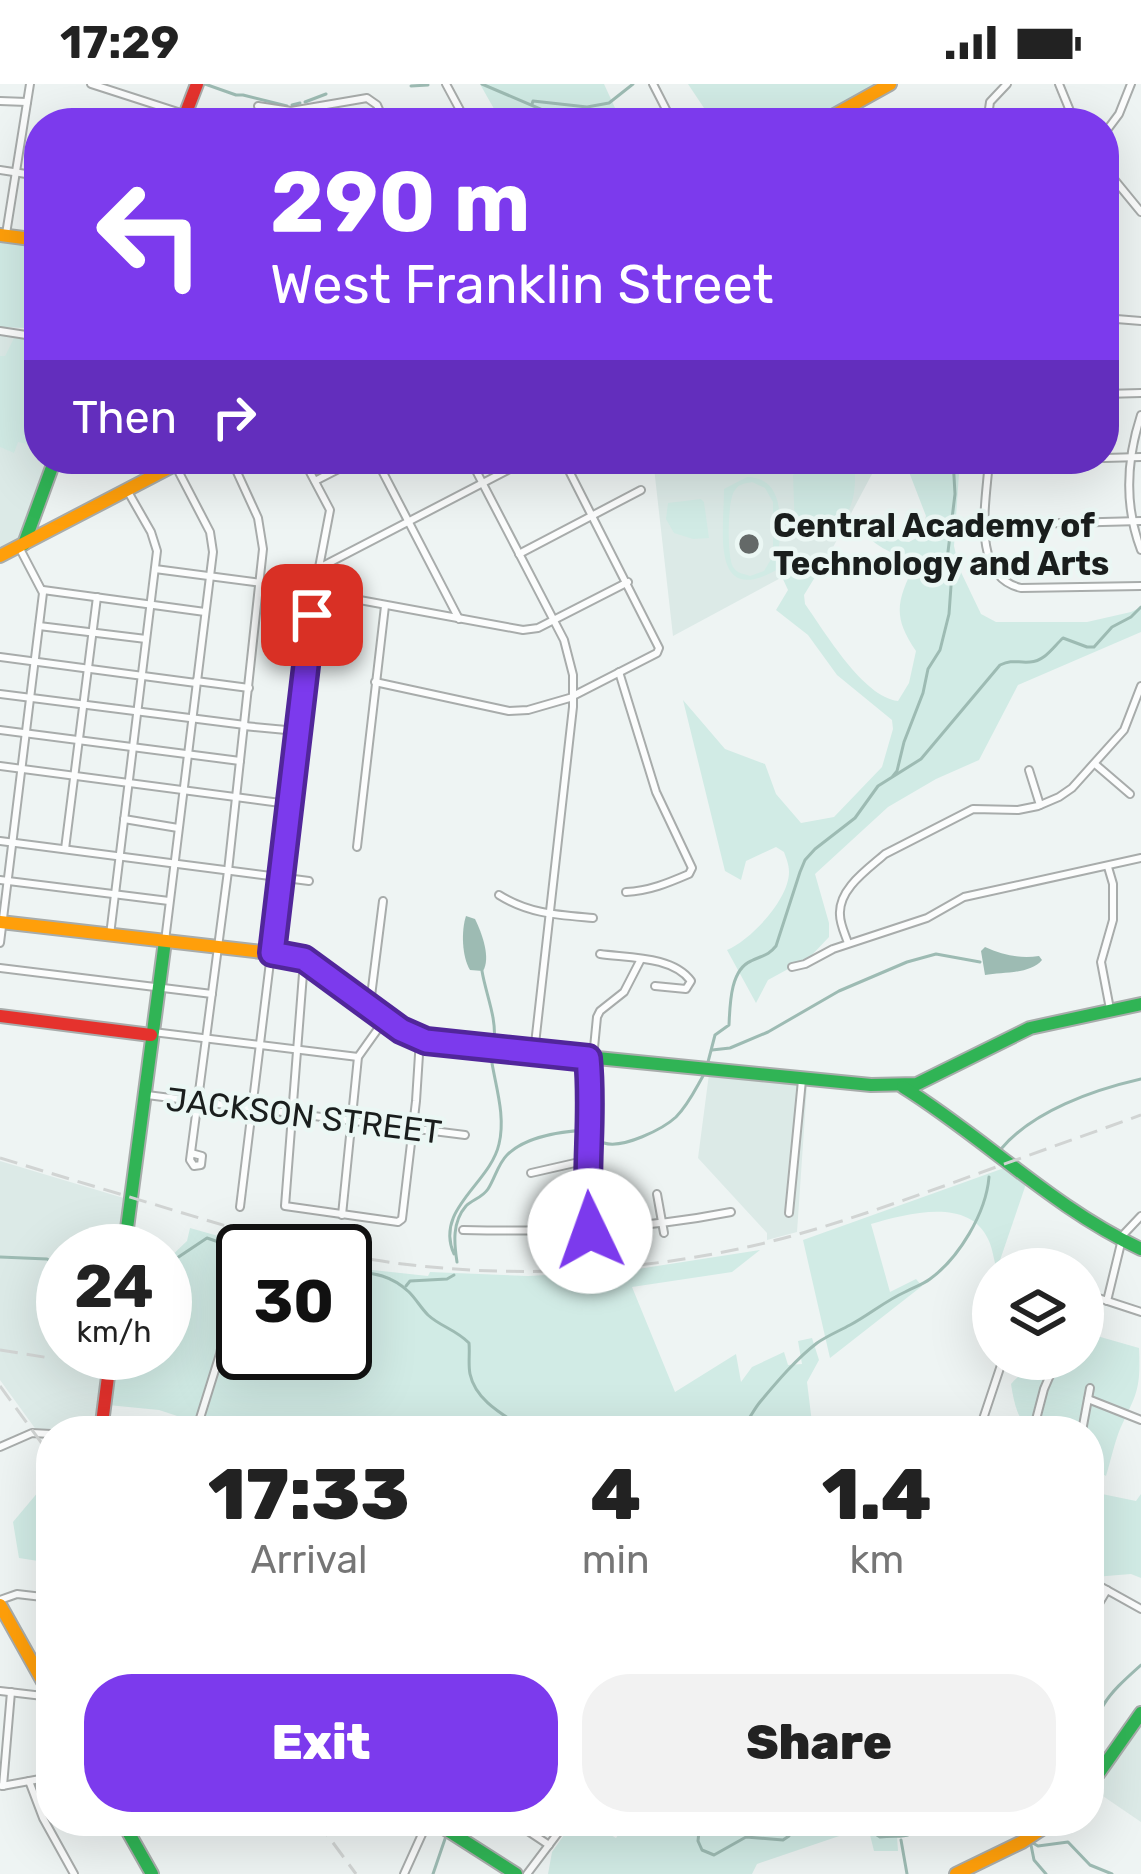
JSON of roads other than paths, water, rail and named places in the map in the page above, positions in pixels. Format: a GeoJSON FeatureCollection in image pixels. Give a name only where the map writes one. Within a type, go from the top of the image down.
{"type":"FeatureCollection","features":[{"type":"Feature","properties":{"kind":"main road"},"geometry":{"type":"LineString","coordinates":[[847,108],[890,84]]}},
{"type":"Feature","properties":{"kind":"main road"},"geometry":{"type":"LineString","coordinates":[[21,546],[50,474]]}},
{"type":"Feature","properties":{"kind":"main road"},"geometry":{"type":"LineString","coordinates":[[0,556],[155,474]]}},
{"type":"Feature","properties":{"kind":"main road"},"geometry":{"type":"LineString","coordinates":[[32,522],[49,531]]}},
{"type":"Feature","properties":{"kind":"main road"},"geometry":{"type":"LineString","coordinates":[[1,922],[304,959],[385,1019],[421,1039],[802,1080],[917,1084],[1041,1025],[1141,1005]]}},
{"type":"Feature","properties":{"kind":"main road"},"geometry":{"type":"LineString","coordinates":[[127,1224],[165,941]]}},
{"type":"Feature","properties":{"kind":"main road"},"geometry":{"type":"LineString","coordinates":[[1016,1035],[1141,1005]]}},
{"type":"Feature","properties":{"kind":"main road"},"geometry":{"type":"LineString","coordinates":[[1093,1019],[1110,1009]]}},
{"type":"Feature","properties":{"kind":"main road"},"geometry":{"type":"LineString","coordinates":[[0,1016],[152,1034]]}},
{"type":"Feature","properties":{"kind":"main road"},"geometry":{"type":"LineString","coordinates":[[900,1086],[1079,1217],[1141,1249]]}},
{"type":"Feature","properties":{"kind":"main road"},"geometry":{"type":"LineString","coordinates":[[103,1416],[108,1380]]}},
{"type":"Feature","properties":{"kind":"main road"},"geometry":{"type":"LineString","coordinates":[[0,1604],[36,1670]]}},
{"type":"Feature","properties":{"kind":"main road"},"geometry":{"type":"LineString","coordinates":[[1104,1766],[1139,1717]]}},
{"type":"Feature","properties":{"kind":"main road"},"geometry":{"type":"LineString","coordinates":[[130,1836],[152,1874]]}},
{"type":"Feature","properties":{"kind":"main road"},"geometry":{"type":"LineString","coordinates":[[459,1836],[516,1874]]}},
{"type":"Feature","properties":{"kind":"main road"},"geometry":{"type":"LineString","coordinates":[[956,1874],[1031,1836]]}},
{"type":"Feature","properties":{"kind":"street"},"geometry":{"type":"LineString","coordinates":[[26,108],[31,84]]}},
{"type":"Feature","properties":{"kind":"street"},"geometry":{"type":"LineString","coordinates":[[91,84],[155,108]]}},
{"type":"Feature","properties":{"kind":"street"},"geometry":{"type":"LineString","coordinates":[[988,108],[1007,84]]}},
{"type":"Feature","properties":{"kind":"street"},"geometry":{"type":"LineString","coordinates":[[1119,114],[1131,84]]}},
{"type":"Feature","properties":{"kind":"street"},"geometry":{"type":"LineString","coordinates":[[304,108],[371,99],[378,108]]}},
{"type":"Feature","properties":{"kind":"street"},"geometry":{"type":"LineString","coordinates":[[0,101],[27,102]]}},
{"type":"Feature","properties":{"kind":"street"},"geometry":{"type":"LineString","coordinates":[[258,106],[271,108]]}},
{"type":"Feature","properties":{"kind":"street"},"geometry":{"type":"LineString","coordinates":[[3,235],[24,120]]}},
{"type":"Feature","properties":{"kind":"street"},"geometry":{"type":"LineString","coordinates":[[0,170],[24,174]]}},
{"type":"Feature","properties":{"kind":"street"},"geometry":{"type":"LineString","coordinates":[[1119,185],[1141,212]]}},
{"type":"Feature","properties":{"kind":"street"},"geometry":{"type":"LineString","coordinates":[[1141,415],[1129,458],[1141,550]]}},
{"type":"Feature","properties":{"kind":"street"},"geometry":{"type":"LineString","coordinates":[[1119,458],[1141,457]]}},
{"type":"Feature","properties":{"kind":"street"},"geometry":{"type":"LineString","coordinates":[[165,941],[213,542],[184,474]]}},
{"type":"Feature","properties":{"kind":"street"},"geometry":{"type":"LineString","coordinates":[[191,1153],[261,584],[258,518],[238,474]]}},
{"type":"Feature","properties":{"kind":"street"},"geometry":{"type":"LineString","coordinates":[[240,1207],[315,591],[330,510],[312,474]]}},
{"type":"Feature","properties":{"kind":"street"},"geometry":{"type":"LineString","coordinates":[[315,481],[329,474]]}},
{"type":"Feature","properties":{"kind":"street"},"geometry":{"type":"LineString","coordinates":[[384,474],[459,619]]}},
{"type":"Feature","properties":{"kind":"street"},"geometry":{"type":"LineString","coordinates":[[477,474],[553,620],[573,676],[534,1052]]}},
{"type":"Feature","properties":{"kind":"street"},"geometry":{"type":"LineString","coordinates":[[319,568],[501,474]]}},
{"type":"Feature","properties":{"kind":"street"},"geometry":{"type":"LineString","coordinates":[[375,682],[508,711],[528,710],[573,697],[657,653],[659,648],[628,582],[571,474]]}},
{"type":"Feature","properties":{"kind":"street"},"geometry":{"type":"LineString","coordinates":[[988,474],[984,547],[998,576],[1011,586],[1141,586]]}},
{"type":"Feature","properties":{"kind":"street"},"geometry":{"type":"LineString","coordinates":[[110,934],[157,545],[127,490]]}},
{"type":"Feature","properties":{"kind":"street"},"geometry":{"type":"LineString","coordinates":[[519,554],[641,490]]}},
{"type":"Feature","properties":{"kind":"street"},"geometry":{"type":"LineString","coordinates":[[985,525],[1137,521]]}},
{"type":"Feature","properties":{"kind":"street"},"geometry":{"type":"LineString","coordinates":[[0,943],[4,880],[43,590],[21,546]]}},
{"type":"Feature","properties":{"kind":"street"},"geometry":{"type":"LineString","coordinates":[[155,569],[315,591],[524,630],[538,628],[628,582]]}},
{"type":"Feature","properties":{"kind":"street"},"geometry":{"type":"LineString","coordinates":[[43,590],[206,612]]}},
{"type":"Feature","properties":{"kind":"street"},"geometry":{"type":"LineString","coordinates":[[65,850],[97,597]]}},
{"type":"Feature","properties":{"kind":"street"},"geometry":{"type":"LineString","coordinates":[[357,847],[385,605]]}},
{"type":"Feature","properties":{"kind":"street"},"geometry":{"type":"LineString","coordinates":[[39,626],[146,639]]}},
{"type":"Feature","properties":{"kind":"street"},"geometry":{"type":"LineString","coordinates":[[0,657],[249,688]]}},
{"type":"Feature","properties":{"kind":"street"},"geometry":{"type":"LineString","coordinates":[[619,672],[656,792],[692,868],[689,874],[643,891],[626,892]]}},
{"type":"Feature","properties":{"kind":"street"},"geometry":{"type":"LineString","coordinates":[[848,943],[840,916],[843,896],[886,854],[973,809],[1018,810],[1040,805],[1072,788],[1124,730],[1141,686]]}},
{"type":"Feature","properties":{"kind":"street"},"geometry":{"type":"LineString","coordinates":[[0,694],[297,731]]}},
{"type":"Feature","properties":{"kind":"street"},"geometry":{"type":"LineString","coordinates":[[0,730],[240,761]]}},
{"type":"Feature","properties":{"kind":"street"},"geometry":{"type":"LineString","coordinates":[[1095,764],[1130,794]]}},
{"type":"Feature","properties":{"kind":"street"},"geometry":{"type":"LineString","coordinates":[[0,766],[288,804]]}},
{"type":"Feature","properties":{"kind":"street"},"geometry":{"type":"LineString","coordinates":[[1029,770],[1040,805]]}},
{"type":"Feature","properties":{"kind":"street"},"geometry":{"type":"LineString","coordinates":[[124,819],[178,827]]}},
{"type":"Feature","properties":{"kind":"street"},"geometry":{"type":"LineString","coordinates":[[0,841],[310,881]]}},
{"type":"Feature","properties":{"kind":"street"},"geometry":{"type":"LineString","coordinates":[[792,968],[927,917],[964,897],[1141,858]]}},
{"type":"Feature","properties":{"kind":"street"},"geometry":{"type":"LineString","coordinates":[[1108,868],[1113,920],[1101,962],[1110,1009]]}},
{"type":"Feature","properties":{"kind":"street"},"geometry":{"type":"LineString","coordinates":[[4,880],[170,901]]}},
{"type":"Feature","properties":{"kind":"street"},"geometry":{"type":"LineString","coordinates":[[500,895],[520,908],[593,919]]}},
{"type":"Feature","properties":{"kind":"street"},"geometry":{"type":"LineString","coordinates":[[370,1007],[383,902]]}},
{"type":"Feature","properties":{"kind":"street"},"geometry":{"type":"LineString","coordinates":[[600,954],[650,960],[678,969],[691,981],[686,989],[656,986]]}},
{"type":"Feature","properties":{"kind":"street"},"geometry":{"type":"LineString","coordinates":[[304,959],[285,1206],[402,1219],[421,1039]]}},
{"type":"Feature","properties":{"kind":"street"},"geometry":{"type":"LineString","coordinates":[[590,1231],[586,1177],[592,1108],[590,1058],[597,1016],[625,992],[640,961]]}},
{"type":"Feature","properties":{"kind":"street"},"geometry":{"type":"LineString","coordinates":[[0,968],[212,994]]}},
{"type":"Feature","properties":{"kind":"street"},"geometry":{"type":"LineString","coordinates":[[342,1215],[358,1057],[385,1019]]}},
{"type":"Feature","properties":{"kind":"street"},"geometry":{"type":"LineString","coordinates":[[152,1034],[358,1057]]}},
{"type":"Feature","properties":{"kind":"street"},"geometry":{"type":"LineString","coordinates":[[789,1213],[802,1080]]}},
{"type":"Feature","properties":{"kind":"street","name":"JACKSON STREET"},"geometry":{"type":"LineString","coordinates":[[143,1094],[465,1135]]}},
{"type":"Feature","properties":{"kind":"street"},"geometry":{"type":"LineString","coordinates":[[531,1173],[588,1160]]}},
{"type":"Feature","properties":{"kind":"street"},"geometry":{"type":"LineString","coordinates":[[657,1194],[663,1228]]}},
{"type":"Feature","properties":{"kind":"street"},"geometry":{"type":"LineString","coordinates":[[463,1230],[663,1228],[730,1212]]}},
{"type":"Feature","properties":{"kind":"street"},"geometry":{"type":"LineString","coordinates":[[1107,1300],[1126,1230],[1141,1216]]}},
{"type":"Feature","properties":{"kind":"street"},"geometry":{"type":"LineString","coordinates":[[1104,1299],[1141,1312]]}},
{"type":"Feature","properties":{"kind":"street"},"geometry":{"type":"LineString","coordinates":[[201,1416],[216,1367]]}},
{"type":"Feature","properties":{"kind":"street"},"geometry":{"type":"LineString","coordinates":[[984,1416],[996,1380]]}},
{"type":"Feature","properties":{"kind":"street"},"geometry":{"type":"LineString","coordinates":[[1037,1416],[1048,1380]]}},
{"type":"Feature","properties":{"kind":"street"},"geometry":{"type":"LineString","coordinates":[[1085,1416],[1090,1388]]}},
{"type":"Feature","properties":{"kind":"street"},"geometry":{"type":"LineString","coordinates":[[1088,1399],[1141,1420]]}},
{"type":"Feature","properties":{"kind":"street"},"geometry":{"type":"LineString","coordinates":[[0,1447],[36,1433]]}},
{"type":"Feature","properties":{"kind":"street"},"geometry":{"type":"LineString","coordinates":[[1104,1588],[1141,1609]]}},
{"type":"Feature","properties":{"kind":"street"},"geometry":{"type":"LineString","coordinates":[[1104,1595],[1107,1590]]}},
{"type":"Feature","properties":{"kind":"street"},"geometry":{"type":"LineString","coordinates":[[0,1604],[17,1594],[36,1596]]}},
{"type":"Feature","properties":{"kind":"street"},"geometry":{"type":"LineString","coordinates":[[0,1691],[36,1695]]}},
{"type":"Feature","properties":{"kind":"street"},"geometry":{"type":"LineString","coordinates":[[11,1692],[1,1786],[36,1780]]}},
{"type":"Feature","properties":{"kind":"street"},"geometry":{"type":"LineString","coordinates":[[28,1781],[36,1801]]}},
{"type":"Feature","properties":{"kind":"street"},"geometry":{"type":"LineString","coordinates":[[53,1836],[74,1874]]}},
{"type":"Feature","properties":{"kind":"street"},"geometry":{"type":"LineString","coordinates":[[404,1874],[423,1836]]}},
{"type":"Feature","properties":{"kind":"street"},"geometry":{"type":"LineString","coordinates":[[536,1836],[549,1845]]}},
{"type":"Feature","properties":{"kind":"street"},"geometry":{"type":"LineString","coordinates":[[527,1874],[556,1836]]}},
{"type":"Feature","properties":{"kind":"waterway"},"geometry":{"type":"LineString","coordinates":[[205,84],[287,106]]}},
{"type":"Feature","properties":{"kind":"waterway"},"geometry":{"type":"LineString","coordinates":[[482,84],[538,108]]}},
{"type":"Feature","properties":{"kind":"waterway"},"geometry":{"type":"LineString","coordinates":[[532,104],[587,107],[609,103],[633,84]]}},
{"type":"Feature","properties":{"kind":"waterway"},"geometry":{"type":"LineString","coordinates":[[411,86],[428,85]]}},
{"type":"Feature","properties":{"kind":"waterway"},"geometry":{"type":"LineString","coordinates":[[305,102],[326,94]]}},
{"type":"Feature","properties":{"kind":"waterway"},"geometry":{"type":"LineString","coordinates":[[292,105],[300,103]]}},
{"type":"Feature","properties":{"kind":"waterway"},"geometry":{"type":"LineString","coordinates":[[893,776],[949,614],[947,560],[954,474]]}},
{"type":"Feature","properties":{"kind":"waterway"},"geometry":{"type":"LineString","coordinates":[[708,1062],[715,1035],[729,1025],[732,989],[739,972],[776,946],[800,872],[815,849],[855,818],[878,786],[921,759],[1000,665],[1040,659],[1063,638],[1094,647],[1141,607]]}},
{"type":"Feature","properties":{"kind":"waterway"},"geometry":{"type":"LineString","coordinates":[[712,1050],[730,1048],[768,1032],[839,991],[907,962],[936,954],[980,962]]}},
{"type":"Feature","properties":{"kind":"waterway"},"geometry":{"type":"LineString","coordinates":[[482,971],[494,1042]]}},
{"type":"Feature","properties":{"kind":"waterway"},"geometry":{"type":"LineString","coordinates":[[454,1254],[451,1223],[499,1144],[501,1111],[491,1057]]}},
{"type":"Feature","properties":{"kind":"waterway"},"geometry":{"type":"LineString","coordinates":[[457,1262],[455,1233],[461,1212],[486,1192],[515,1149],[546,1136],[589,1130],[612,1144],[642,1137],[676,1117],[703,1076]]}},
{"type":"Feature","properties":{"kind":"waterway"},"geometry":{"type":"LineString","coordinates":[[1001,1149],[1030,1124],[1065,1104],[1141,1079]]}},
{"type":"Feature","properties":{"kind":"waterway"},"geometry":{"type":"LineString","coordinates":[[750,1416],[817,1343],[941,1270],[977,1220],[989,1177]]}},
{"type":"Feature","properties":{"kind":"waterway"},"geometry":{"type":"LineString","coordinates":[[192,1248],[207,1238],[216,1241]]}},
{"type":"Feature","properties":{"kind":"waterway"},"geometry":{"type":"LineString","coordinates":[[0,1257],[36,1259]]}},
{"type":"Feature","properties":{"kind":"waterway"},"geometry":{"type":"LineString","coordinates":[[372,1274],[394,1281],[433,1319],[469,1343],[473,1384],[506,1416]]}},
{"type":"Feature","properties":{"kind":"waterway"},"geometry":{"type":"LineString","coordinates":[[406,1286],[410,1281],[454,1275]]}},
{"type":"Feature","properties":{"kind":"waterway"},"geometry":{"type":"LineString","coordinates":[[1104,1704],[1141,1665]]}},
{"type":"Feature","properties":{"kind":"waterway"},"geometry":{"type":"LineString","coordinates":[[433,1874],[446,1836]]}},
{"type":"Feature","properties":{"kind":"waterway"},"geometry":{"type":"LineString","coordinates":[[698,1836],[702,1850],[714,1855],[746,1837],[783,1840],[789,1836]]}},
{"type":"Feature","properties":{"kind":"waterway"},"geometry":{"type":"LineString","coordinates":[[878,1836],[890,1836]]}},
{"type":"Feature","properties":{"kind":"waterway"},"geometry":{"type":"LineString","coordinates":[[901,1840],[907,1874]]}},
{"type":"Feature","properties":{"kind":"waterway"},"geometry":{"type":"LineString","coordinates":[[1030,1840],[1034,1860],[1046,1874]]}},
{"type":"Feature","properties":{"kind":"waterway"},"geometry":{"type":"LineString","coordinates":[[1031,1842],[1038,1846],[1068,1842],[1090,1865],[1112,1874]]}},
{"type":"Feature","properties":{"kind":"railway"},"geometry":{"type":"LineString","coordinates":[[372,1259],[446,1268],[549,1271],[702,1256],[849,1219],[1141,1115]]}},
{"type":"Feature","properties":{"kind":"railway"},"geometry":{"type":"LineString","coordinates":[[0,1158],[219,1224]]}},
{"type":"Feature","properties":{"kind":"railway"},"geometry":{"type":"LineString","coordinates":[[0,1350],[36,1356]]}},
{"type":"Feature","properties":{"kind":"railway"},"geometry":{"type":"LineString","coordinates":[[0,1386],[36,1435]]}},
{"type":"Feature","properties":{"kind":"railway"},"geometry":{"type":"LineString","coordinates":[[328,1836],[356,1874]]}},
{"type":"Feature","properties":{"kind":"place","name":"Central Academy of Technology and Arts"},"geometry":{"type":"Point","coordinates":[749,544]}}]}
